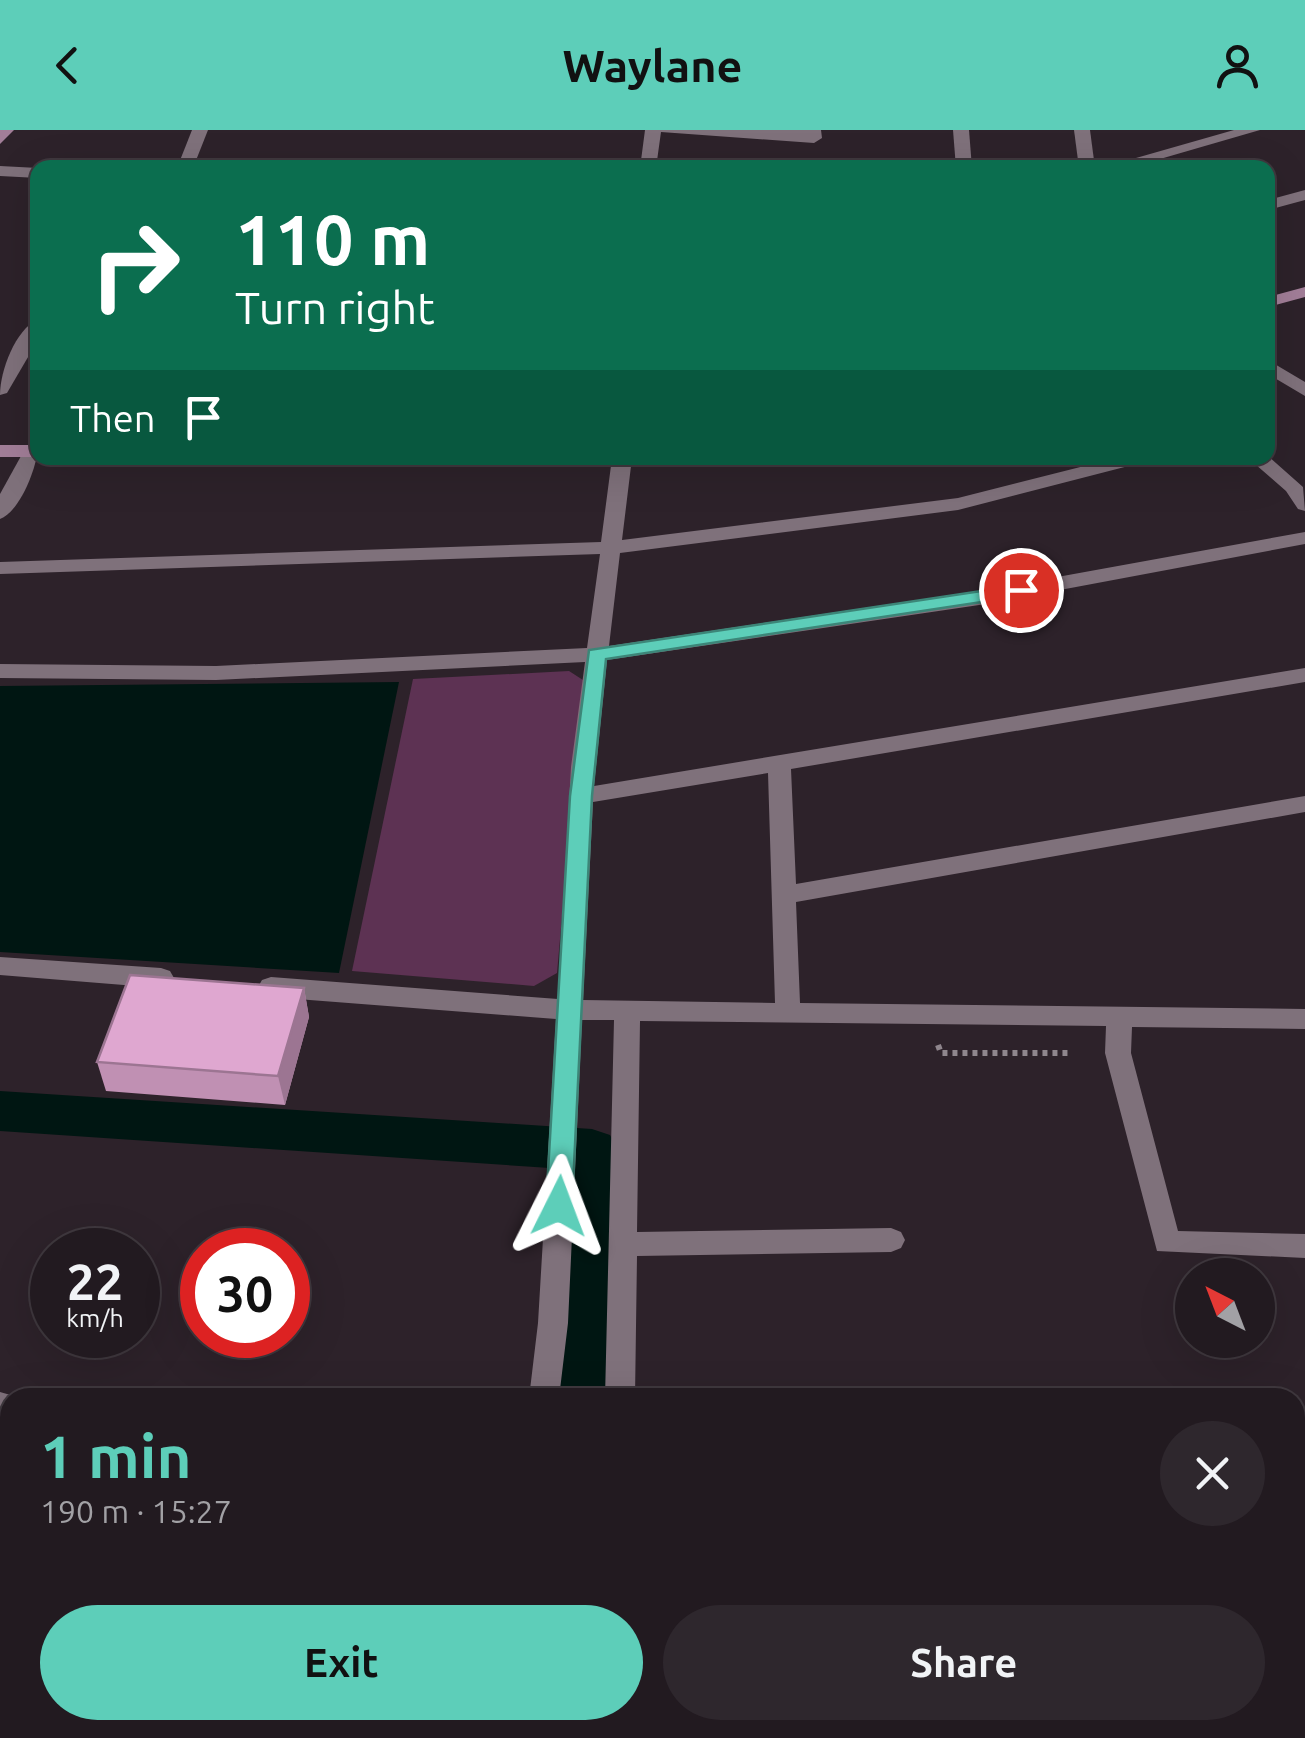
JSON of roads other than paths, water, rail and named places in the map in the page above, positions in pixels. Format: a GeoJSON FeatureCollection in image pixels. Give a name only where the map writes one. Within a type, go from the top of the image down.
{"type":"FeatureCollection","features":[{"type":"Feature","properties":{"kind":"street"},"geometry":{"type":"LineString","coordinates":[[0,139],[4,130]]}},
{"type":"Feature","properties":{"kind":"street"},"geometry":{"type":"LineString","coordinates":[[188,160],[200,130]]}},
{"type":"Feature","properties":{"kind":"street"},"geometry":{"type":"LineString","coordinates":[[649,160],[653,130]]}},
{"type":"Feature","properties":{"kind":"street"},"geometry":{"type":"LineString","coordinates":[[668,130],[814,138],[813,130]]}},
{"type":"Feature","properties":{"kind":"street"},"geometry":{"type":"LineString","coordinates":[[961,130],[963,160]]}},
{"type":"Feature","properties":{"kind":"street"},"geometry":{"type":"LineString","coordinates":[[1082,130],[1086,160]]}},
{"type":"Feature","properties":{"kind":"street"},"geometry":{"type":"LineString","coordinates":[[1138,160],[1252,130]]}},
{"type":"Feature","properties":{"kind":"street"},"geometry":{"type":"LineString","coordinates":[[0,171],[30,173]]}},
{"type":"Feature","properties":{"kind":"street"},"geometry":{"type":"LineString","coordinates":[[1275,202],[1305,195]]}},
{"type":"Feature","properties":{"kind":"street"},"geometry":{"type":"LineString","coordinates":[[1286,297],[1305,310]]}},
{"type":"Feature","properties":{"kind":"street"},"geometry":{"type":"LineString","coordinates":[[0,389],[28,357]]}},
{"type":"Feature","properties":{"kind":"street"},"geometry":{"type":"LineString","coordinates":[[1275,375],[1305,390]]}},
{"type":"Feature","properties":{"kind":"street"},"geometry":{"type":"LineString","coordinates":[[0,452],[30,452]]}},
{"type":"Feature","properties":{"kind":"street"},"geometry":{"type":"LineString","coordinates":[[0,513],[30,461]]}},
{"type":"Feature","properties":{"kind":"street"},"geometry":{"type":"LineString","coordinates":[[545,1388],[554,1324],[581,796],[621,465]]}},
{"type":"Feature","properties":{"kind":"street"},"geometry":{"type":"LineString","coordinates":[[0,568],[609,548],[958,504],[1110,465]]}},
{"type":"Feature","properties":{"kind":"street"},"geometry":{"type":"LineString","coordinates":[[1267,465],[1293,486],[1305,505]]}},
{"type":"Feature","properties":{"kind":"street"},"geometry":{"type":"LineString","coordinates":[[0,671],[216,672],[596,654],[986,597],[1305,538]]}},
{"type":"Feature","properties":{"kind":"street"},"geometry":{"type":"LineString","coordinates":[[581,796],[1305,675]]}},
{"type":"Feature","properties":{"kind":"street"},"geometry":{"type":"LineString","coordinates":[[779,762],[788,1015]]}},
{"type":"Feature","properties":{"kind":"street"},"geometry":{"type":"LineString","coordinates":[[784,895],[1305,804]]}},
{"type":"Feature","properties":{"kind":"street"},"geometry":{"type":"LineString","coordinates":[[0,966],[196,981]]}},
{"type":"Feature","properties":{"kind":"street"},"geometry":{"type":"LineString","coordinates":[[236,984],[627,1012],[1305,1018]]}},
{"type":"Feature","properties":{"kind":"street"},"geometry":{"type":"LineString","coordinates":[[620,1388],[627,1012]]}},
{"type":"Feature","properties":{"kind":"street"},"geometry":{"type":"LineString","coordinates":[[1119,1018],[1118,1053],[1167,1243],[1305,1246]]}},
{"type":"Feature","properties":{"kind":"street"},"geometry":{"type":"LineString","coordinates":[[623,1244],[891,1240]]}},
{"type":"Feature","properties":{"kind":"waterway"},"geometry":{"type":"LineString","coordinates":[[0,1111],[592,1150],[583,1388]]}}]}
